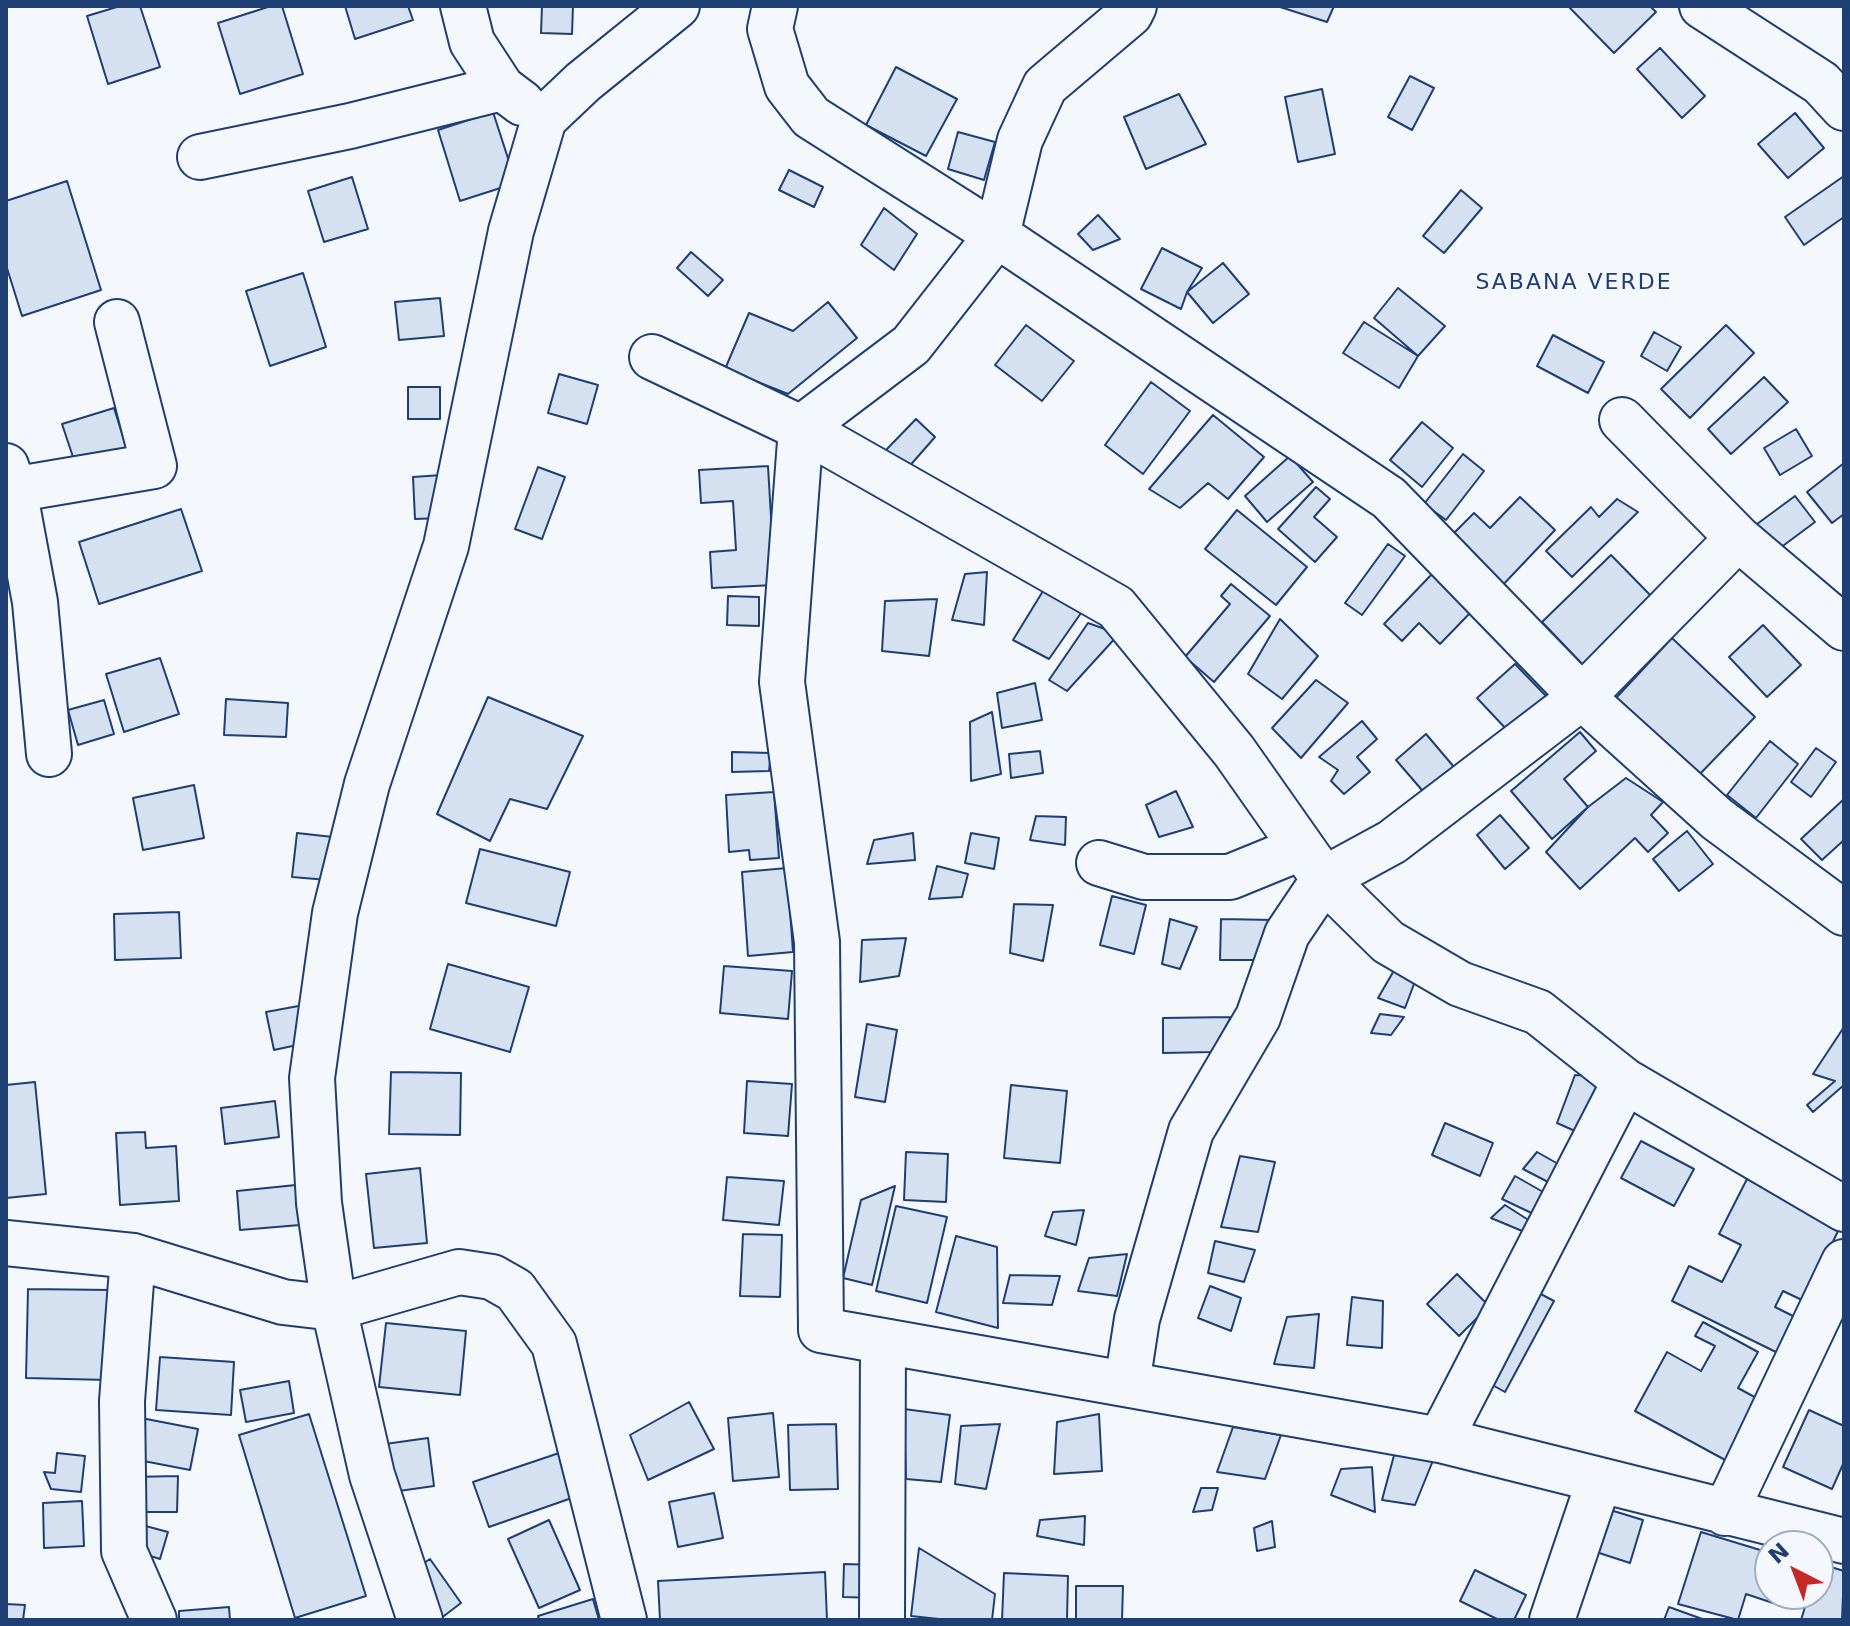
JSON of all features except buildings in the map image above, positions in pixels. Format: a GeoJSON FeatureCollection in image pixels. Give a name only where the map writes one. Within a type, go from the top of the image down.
{"type":"FeatureCollection","features":[{"type":"Feature","properties":{"kind":"street"},"geometry":{"type":"LineString","coordinates":[[463,6],[472,42],[502,88],[544,119]]}},
{"type":"Feature","properties":{"kind":"street"},"geometry":{"type":"LineString","coordinates":[[420,1620],[372,1475],[334,1308],[319,1203],[312,1078],[335,913],[367,784],[446,546],[511,231],[544,119],[583,82],[677,6]]}},
{"type":"Feature","properties":{"kind":"street"},"geometry":{"type":"LineString","coordinates":[[775,6],[770,29],[787,86],[811,117],[997,235],[1389,498],[1582,697],[1717,819],[1844,913]]}},
{"type":"Feature","properties":{"kind":"street"},"geometry":{"type":"LineString","coordinates":[[1134,6],[1130,14],[1045,86],[1020,140],[997,235],[911,345],[801,428],[782,682],[817,942],[821,1330],[1440,1440],[1844,1541]]}},
{"type":"Feature","properties":{"kind":"street"},"geometry":{"type":"LineString","coordinates":[[1702,6],[1836,92]]}},
{"type":"Feature","properties":{"kind":"street"},"geometry":{"type":"LineString","coordinates":[[200,157],[350,126],[502,88]]}},
{"type":"Feature","properties":{"kind":"street"},"geometry":{"type":"LineString","coordinates":[[49,754],[35,602],[9,482],[154,466],[117,322]]}},
{"type":"Feature","properties":{"kind":"street"},"geometry":{"type":"LineString","coordinates":[[652,357],[801,428],[1116,607],[1234,751],[1313,863],[1388,942],[1460,984],[1538,1012],[1625,1081],[1844,1209]]}},
{"type":"Feature","properties":{"kind":"street"},"geometry":{"type":"LineString","coordinates":[[1622,420],[1738,538],[1844,628]]}},
{"type":"Feature","properties":{"kind":"street"},"geometry":{"type":"LineString","coordinates":[[1099,863],[1144,877],[1230,877],[1313,863],[1392,842],[1582,697],[1738,538]]}},
{"type":"Feature","properties":{"kind":"street"},"geometry":{"type":"LineString","coordinates":[[1127,1384],[1137,1319],[1191,1131],[1258,1017],[1313,863]]}},
{"type":"Feature","properties":{"kind":"street"},"geometry":{"type":"LineString","coordinates":[[1440,1440],[1625,1081]]}},
{"type":"Feature","properties":{"kind":"street"},"geometry":{"type":"LineString","coordinates":[[6,1243],[133,1256],[283,1302],[334,1308],[459,1272],[492,1277],[515,1290],[554,1344],[624,1620]]}},
{"type":"Feature","properties":{"kind":"street"},"geometry":{"type":"LineString","coordinates":[[133,1256],[122,1401],[124,1551],[154,1620]]}},
{"type":"Feature","properties":{"kind":"street"},"geometry":{"type":"LineString","coordinates":[[1725,1513],[1844,1262]]}},
{"type":"Feature","properties":{"kind":"street"},"geometry":{"type":"LineString","coordinates":[[882,1620],[883,1341]]}},
{"type":"Feature","properties":{"kind":"street"},"geometry":{"type":"LineString","coordinates":[[1552,1620],[1599,1481]]}},
{"type":"Feature","properties":{"kind":"district","name":"SABANA VERDE"},"geometry":{"type":"Point","coordinates":[1574,283]}}]}
